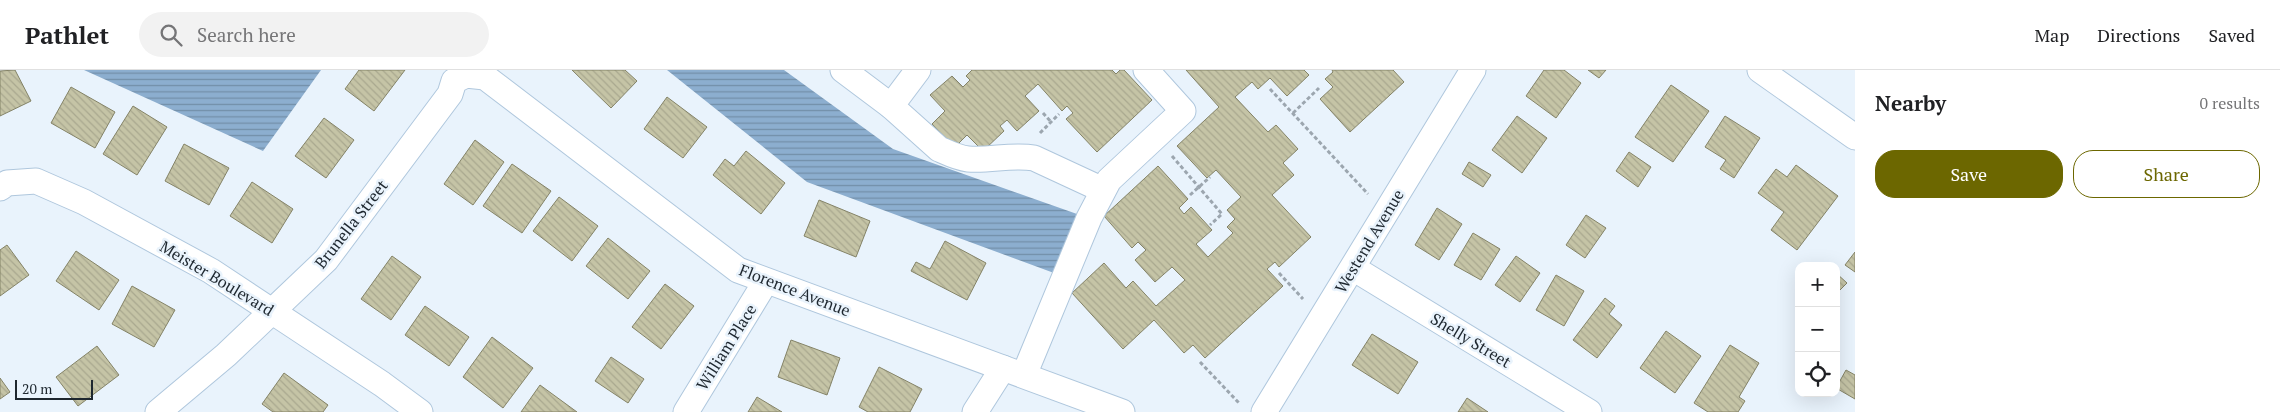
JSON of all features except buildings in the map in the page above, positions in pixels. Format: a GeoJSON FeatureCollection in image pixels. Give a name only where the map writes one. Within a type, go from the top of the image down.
{"type":"FeatureCollection","features":[{"type":"Feature","properties":{"kind":"street"},"geometry":{"type":"LineString","coordinates":[[843,70],[891,106],[939,149],[948,154],[968,159],[1024,156],[1034,158],[1103,190]]}},
{"type":"Feature","properties":{"kind":"street"},"geometry":{"type":"LineString","coordinates":[[891,106],[918,70]]}},
{"type":"Feature","properties":{"kind":"street"},"geometry":{"type":"LineString","coordinates":[[975,412],[1013,372],[1109,180],[1183,111],[1146,70]]}},
{"type":"Feature","properties":{"kind":"street","name":"Westend Avenue"},"geometry":{"type":"LineString","coordinates":[[1264,412],[1473,70]]}},
{"type":"Feature","properties":{"kind":"street"},"geometry":{"type":"LineString","coordinates":[[1760,70],[1855,136]]}},
{"type":"Feature","properties":{"kind":"street","name":"Brunella Street"},"geometry":{"type":"LineString","coordinates":[[158,412],[226,355],[326,260],[450,94],[454,81],[466,75],[485,77]]}},
{"type":"Feature","properties":{"kind":"street","name":"Florence Avenue"},"geometry":{"type":"LineString","coordinates":[[485,77],[738,270],[1122,412]]}},
{"type":"Feature","properties":{"kind":"street","name":"Meister Boulevard"},"geometry":{"type":"LineString","coordinates":[[0,188],[7,183],[36,180],[84,202],[212,271],[382,384],[420,412]]}},
{"type":"Feature","properties":{"kind":"street","name":"Shelly Street"},"geometry":{"type":"LineString","coordinates":[[1353,268],[1589,412]]}},
{"type":"Feature","properties":{"kind":"street","name":"William Place"},"geometry":{"type":"LineString","coordinates":[[686,412],[766,281]]}},
{"type":"Feature","properties":{"kind":"path"},"geometry":{"type":"LineString","coordinates":[[1293,113],[1319,88]]}},
{"type":"Feature","properties":{"kind":"path"},"geometry":{"type":"LineString","coordinates":[[1270,89],[1368,194]]}},
{"type":"Feature","properties":{"kind":"path"},"geometry":{"type":"LineString","coordinates":[[1043,113],[1051,122]]}},
{"type":"Feature","properties":{"kind":"path"},"geometry":{"type":"LineString","coordinates":[[1168,152],[1222,214],[1210,225]]}},
{"type":"Feature","properties":{"kind":"path"},"geometry":{"type":"LineString","coordinates":[[1190,195],[1210,177]]}},
{"type":"Feature","properties":{"kind":"path"},"geometry":{"type":"LineString","coordinates":[[1279,273],[1303,300]]}},
{"type":"Feature","properties":{"kind":"path"},"geometry":{"type":"LineString","coordinates":[[1200,362],[1240,403]]}},
{"type":"Feature","properties":{"kind":"water"},"geometry":{"type":"Polygon","coordinates":[[[84,70],[321,70],[263,151],[84,70]]]}},
{"type":"Feature","properties":{"kind":"water"},"geometry":{"type":"Polygon","coordinates":[[[667,70],[784,70],[893,149],[1077,214],[1054,273],[807,182],[667,70]]]}}]}
